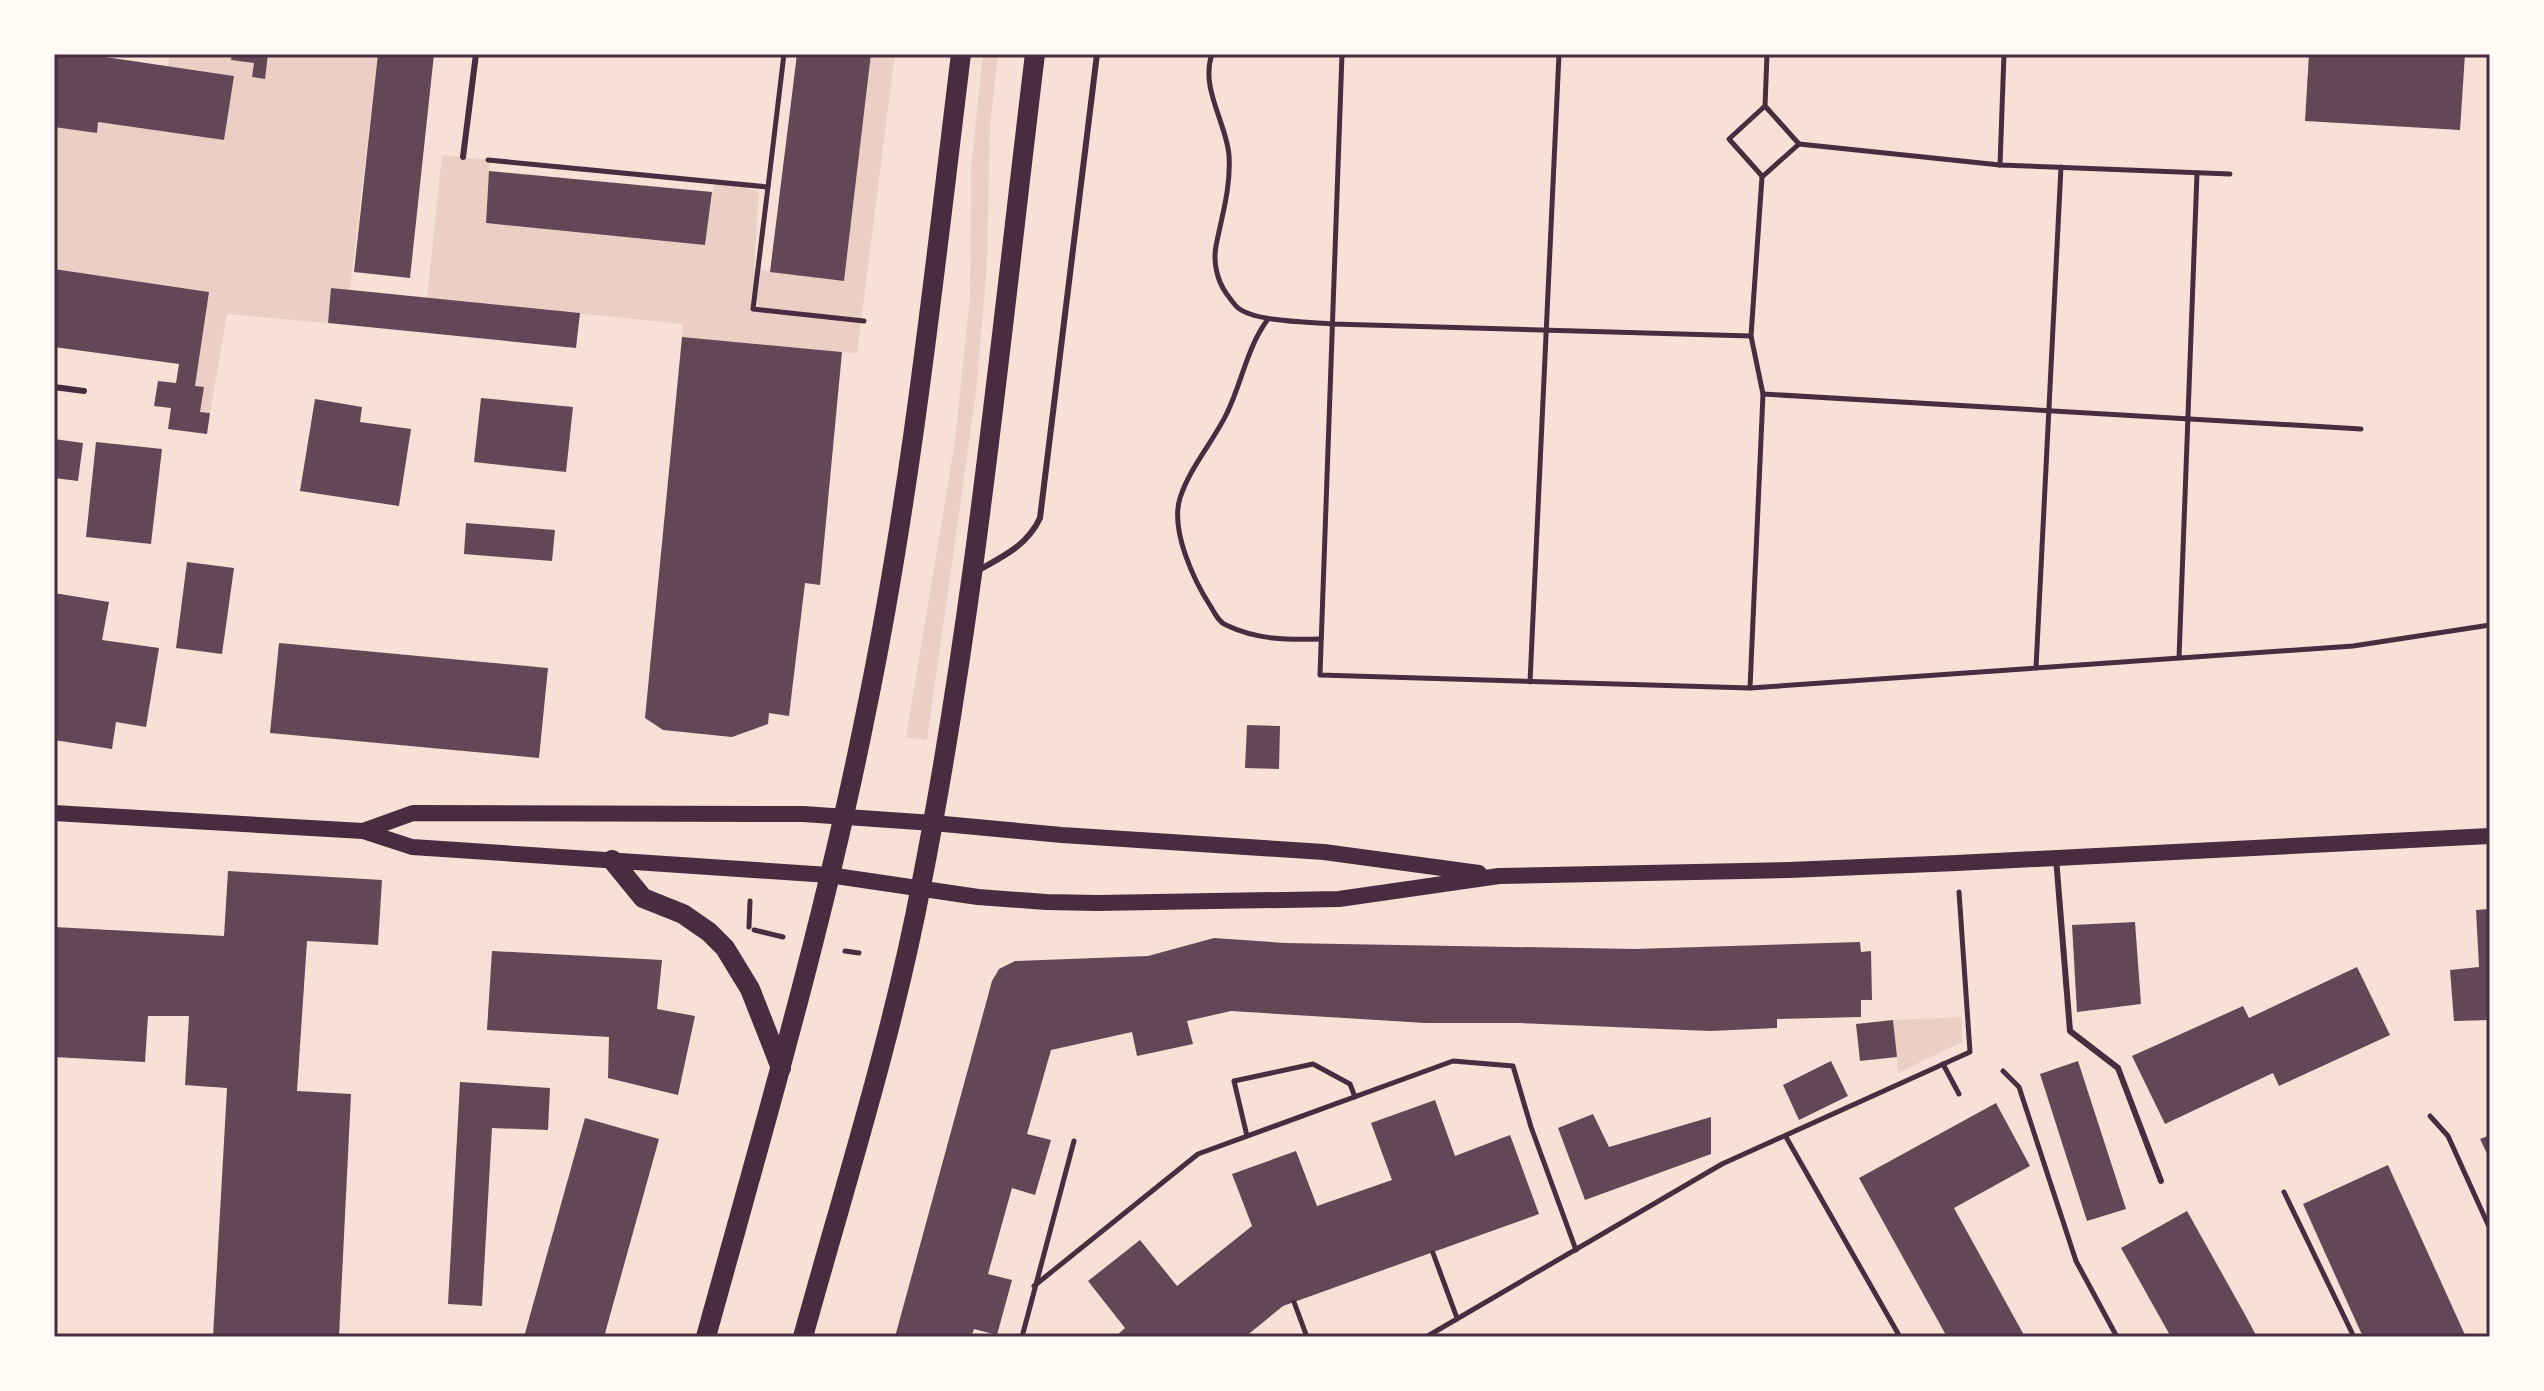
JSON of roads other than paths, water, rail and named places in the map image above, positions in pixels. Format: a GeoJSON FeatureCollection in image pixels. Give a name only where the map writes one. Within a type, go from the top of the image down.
{"type":"FeatureCollection","features":[{"type":"Feature","properties":{"kind":"main road"},"geometry":{"type":"LineString","coordinates":[[706,1337],[781,1068],[844,817],[893,570],[961,54]]}},
{"type":"Feature","properties":{"kind":"main road"},"geometry":{"type":"LineString","coordinates":[[803,1337],[899,986],[933,823],[971,575],[1035,54]]}},
{"type":"Feature","properties":{"kind":"main road"},"geometry":{"type":"LineString","coordinates":[[54,813],[363,831],[412,847],[829,875],[978,897],[1046,902],[1339,899],[1499,876],[1789,870],[2490,836]]}},
{"type":"Feature","properties":{"kind":"main road"},"geometry":{"type":"LineString","coordinates":[[363,831],[413,813],[754,813],[1324,852],[1499,876]]}},
{"type":"Feature","properties":{"kind":"main road"},"geometry":{"type":"LineString","coordinates":[[612,860],[643,898],[683,914],[725,948],[750,989],[781,1068]]}},
{"type":"Feature","properties":{"kind":"lane"},"geometry":{"type":"LineString","coordinates":[[463,157],[476,54]]}},
{"type":"Feature","properties":{"kind":"lane"},"geometry":{"type":"LineString","coordinates":[[971,575],[1024,543],[1040,518],[1097,54]]}},
{"type":"Feature","properties":{"kind":"lane"},"geometry":{"type":"LineString","coordinates":[[54,387],[84,391]]}},
{"type":"Feature","properties":{"kind":"lane"},"geometry":{"type":"LineString","coordinates":[[2056,858],[2070,1031],[2118,1068],[2161,1181]]}}]}
